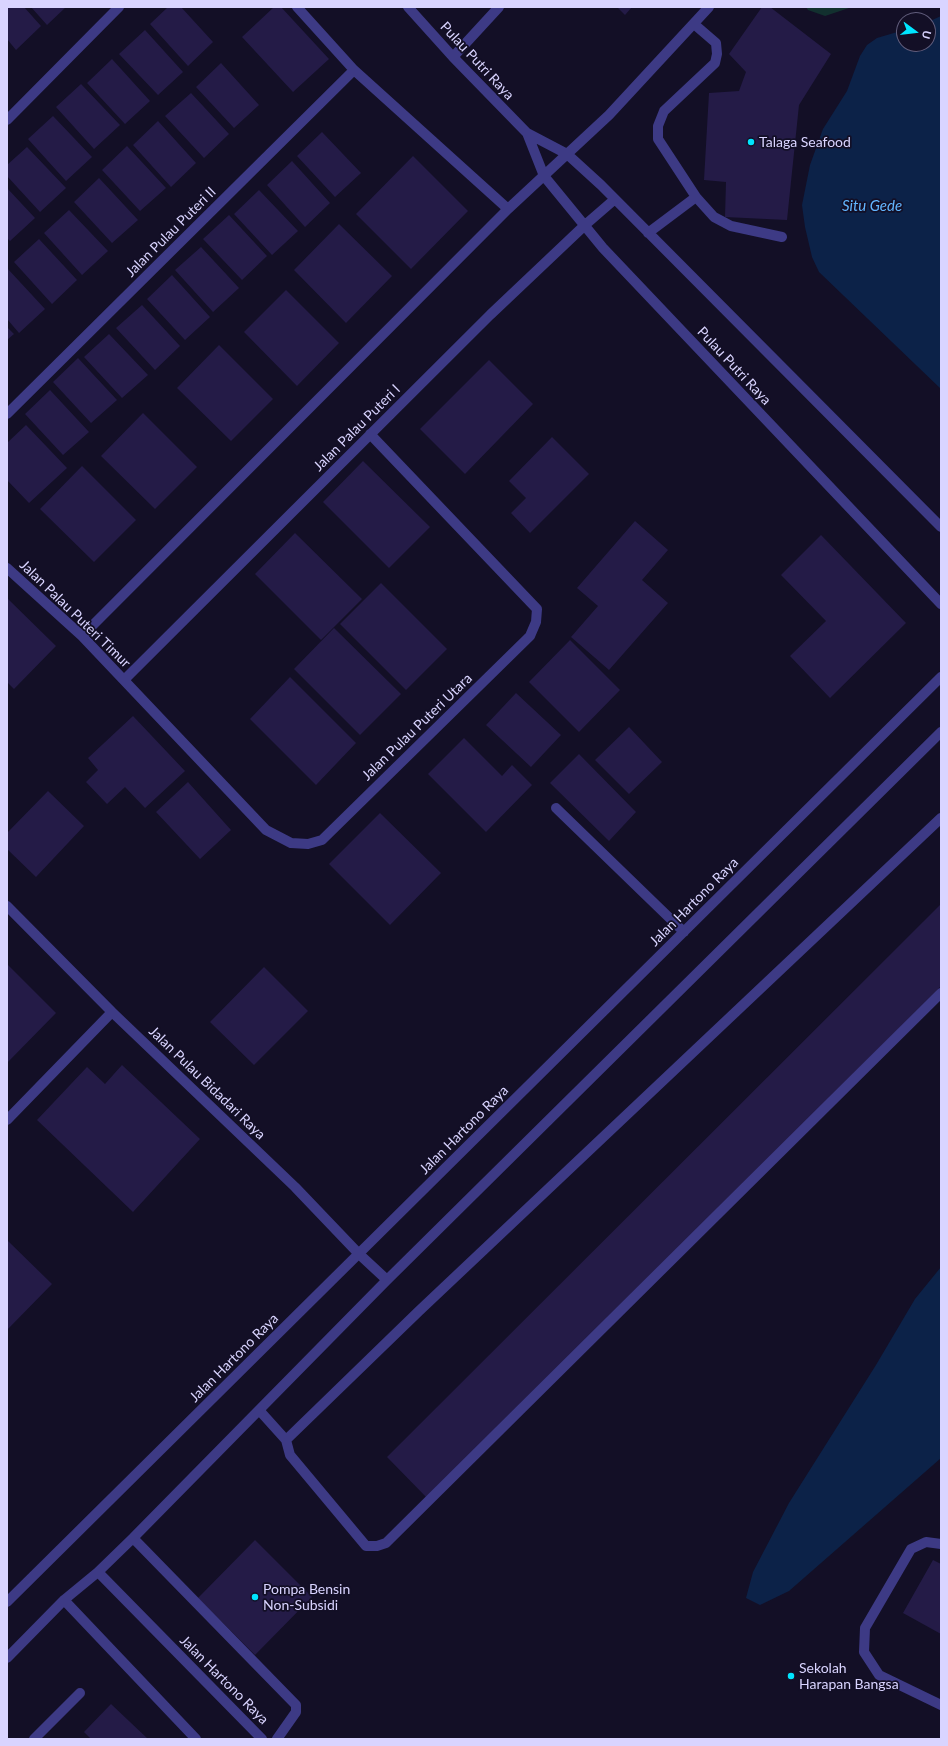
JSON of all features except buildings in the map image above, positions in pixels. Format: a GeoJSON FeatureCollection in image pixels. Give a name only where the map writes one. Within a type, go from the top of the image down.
{"type":"FeatureCollection","features":[{"type":"Feature","properties":{"kind":"street"},"geometry":{"type":"LineString","coordinates":[[7,120],[119,7]]}},
{"type":"Feature","properties":{"kind":"street"},"geometry":{"type":"LineString","coordinates":[[297,7],[354,70],[508,209]]}},
{"type":"Feature","properties":{"kind":"street","name":"Pulau Putri Raya"},"geometry":{"type":"LineString","coordinates":[[408,7],[453,57],[527,133],[567,154],[615,199],[941,527]]}},
{"type":"Feature","properties":{"kind":"street"},"geometry":{"type":"LineString","coordinates":[[453,57],[499,7]]}},
{"type":"Feature","properties":{"kind":"street"},"geometry":{"type":"LineString","coordinates":[[82,636],[508,209],[609,115],[709,7]]}},
{"type":"Feature","properties":{"kind":"street"},"geometry":{"type":"LineString","coordinates":[[694,24],[716,44],[717,54],[715,63],[664,111],[658,126],[658,139],[696,197],[714,217],[731,226],[782,237]]}},
{"type":"Feature","properties":{"kind":"street","name":"Jalan Pulau Puteri II"},"geometry":{"type":"LineString","coordinates":[[7,414],[354,70]]}},
{"type":"Feature","properties":{"kind":"street","name":"Pulau Putri Raya"},"geometry":{"type":"LineString","coordinates":[[527,133],[544,176],[603,248],[941,604]]}},
{"type":"Feature","properties":{"kind":"street"},"geometry":{"type":"LineString","coordinates":[[648,233],[696,197]]}},
{"type":"Feature","properties":{"kind":"street","name":"Jalan Palau Puteri I"},"geometry":{"type":"LineString","coordinates":[[124,680],[490,315],[585,225],[615,199]]}},
{"type":"Feature","properties":{"kind":"street","name":"Jalan Pulau Puteri Utara"},"geometry":{"type":"LineString","coordinates":[[124,680],[266,830],[291,843],[308,844],[322,840],[530,636],[536,622],[537,609],[370,434]]}},
{"type":"Feature","properties":{"kind":"street","name":"Jalan Palau Puteri Timur"},"geometry":{"type":"LineString","coordinates":[[7,568],[82,636],[124,680]]}},
{"type":"Feature","properties":{"kind":"street","name":"Jalan Hartono Raya"},"geometry":{"type":"LineString","coordinates":[[7,1602],[941,677]]}},
{"type":"Feature","properties":{"kind":"street"},"geometry":{"type":"LineString","coordinates":[[7,1658],[64,1600],[98,1572],[133,1538],[387,1280],[941,732]]}},
{"type":"Feature","properties":{"kind":"street"},"geometry":{"type":"LineString","coordinates":[[556,808],[684,932]]}},
{"type":"Feature","properties":{"kind":"street"},"geometry":{"type":"LineString","coordinates":[[286,1440],[419,1311],[941,818]]}},
{"type":"Feature","properties":{"kind":"street","name":"Jalan Pulau Bidadari Raya"},"geometry":{"type":"LineString","coordinates":[[7,906],[112,1012],[295,1187],[359,1254],[387,1280]]}},
{"type":"Feature","properties":{"kind":"street"},"geometry":{"type":"LineString","coordinates":[[259,1410],[286,1440],[290,1455],[366,1546],[386,1544],[941,993]]}},
{"type":"Feature","properties":{"kind":"street"},"geometry":{"type":"LineString","coordinates":[[7,1120],[112,1012]]}},
{"type":"Feature","properties":{"kind":"street"},"geometry":{"type":"LineString","coordinates":[[133,1538],[296,1704],[296,1712],[277,1739]]}},
{"type":"Feature","properties":{"kind":"street"},"geometry":{"type":"LineString","coordinates":[[941,1544],[926,1542],[911,1549],[865,1628],[864,1652],[879,1675],[941,1705]]}},
{"type":"Feature","properties":{"kind":"street","name":"Jalan Hartono Raya"},"geometry":{"type":"LineString","coordinates":[[98,1572],[262,1739]]}},
{"type":"Feature","properties":{"kind":"street"},"geometry":{"type":"LineString","coordinates":[[64,1600],[196,1739]]}},
{"type":"Feature","properties":{"kind":"street"},"geometry":{"type":"LineString","coordinates":[[34,1739],[80,1693]]}},
{"type":"Feature","properties":{"kind":"green space"},"geometry":{"type":"Polygon","coordinates":[[[806,7],[852,7],[825,16],[808,10],[806,7]]]}},
{"type":"Feature","properties":{"kind":"water","name":"Situ Gede"},"geometry":{"type":"Polygon","coordinates":[[[941,16],[941,389],[819,272],[812,257],[805,227],[802,205],[810,165],[823,129],[847,91],[860,56],[867,45],[877,38],[896,32],[896,52],[936,52],[936,18],[941,16]]]}},
{"type":"Feature","properties":{"kind":"water"},"geometry":{"type":"Polygon","coordinates":[[[941,1267],[941,1458],[789,1591],[760,1605],[746,1598],[753,1572],[789,1503],[876,1365],[915,1299],[941,1267]]]}},
{"type":"Feature","properties":{"kind":"place","name":"Talaga Seafood"},"geometry":{"type":"Point","coordinates":[751,142]}},
{"type":"Feature","properties":{"kind":"place","name":"Pompa Bensin Non-Subsidi"},"geometry":{"type":"Point","coordinates":[255,1597]}},
{"type":"Feature","properties":{"kind":"place","name":"Sekolah Harapan Bangsa"},"geometry":{"type":"Point","coordinates":[791,1676]}}]}
